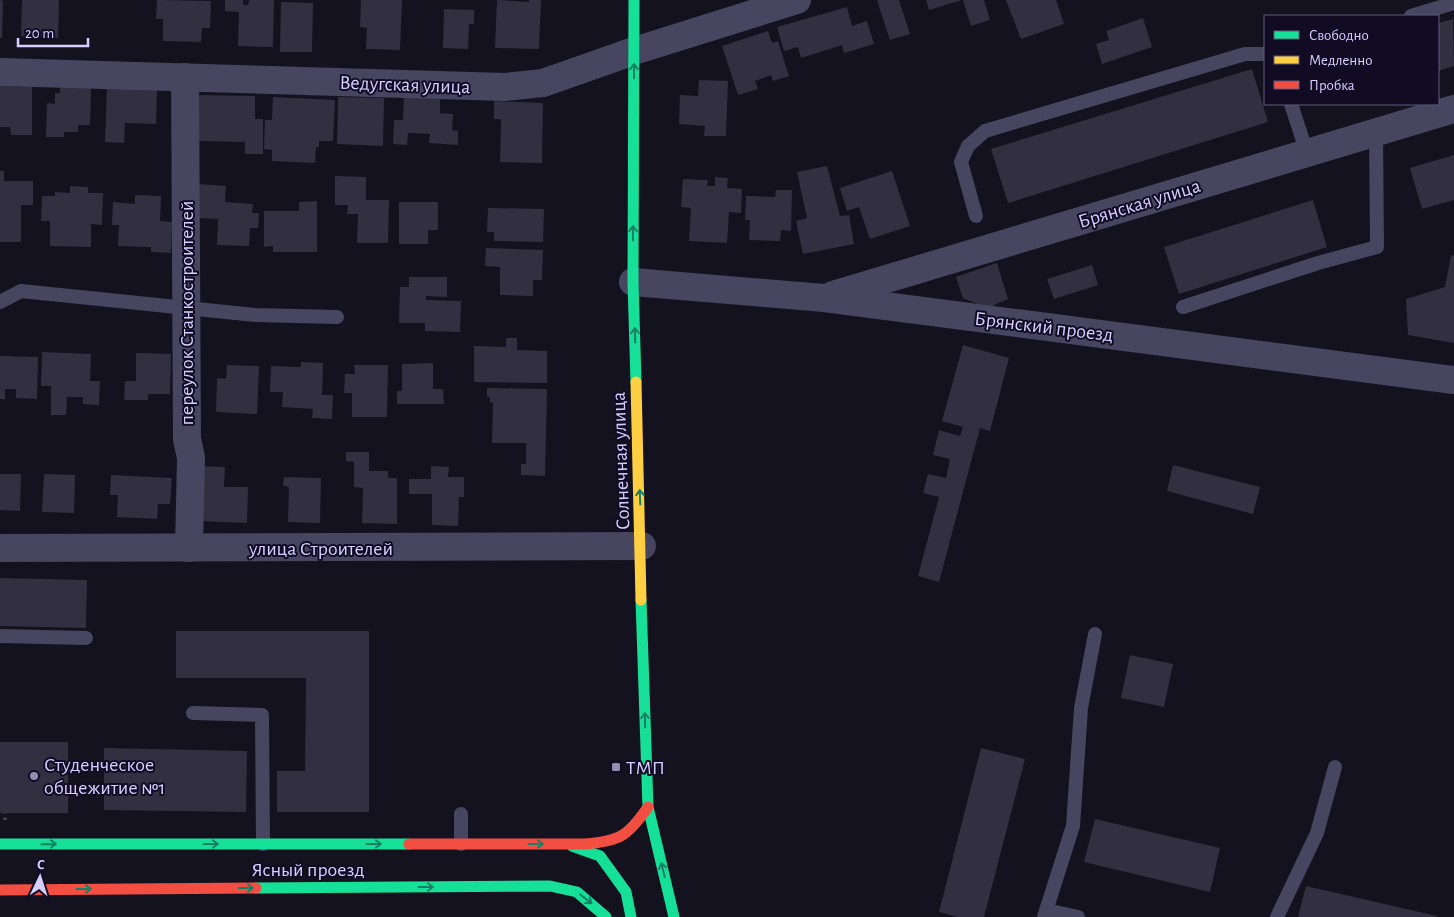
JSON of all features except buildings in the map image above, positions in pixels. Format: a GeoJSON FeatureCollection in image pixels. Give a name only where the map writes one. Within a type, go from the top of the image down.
{"type":"FeatureCollection","features":[{"type":"Feature","properties":{"kind":"street","name":"Солнечная улица"},"geometry":{"type":"LineString","coordinates":[[634,0],[633,282],[648,807],[674,917]]}},
{"type":"Feature","properties":{"kind":"street","name":"Ведугская улица"},"geometry":{"type":"LineString","coordinates":[[0,72],[505,86],[544,83],[634,51],[797,0]]}},
{"type":"Feature","properties":{"kind":"street","name":"переулок Станкостроителей"},"geometry":{"type":"LineString","coordinates":[[184,77],[187,439],[192,458],[189,548]]}},
{"type":"Feature","properties":{"kind":"street","name":"Брянская улица"},"geometry":{"type":"LineString","coordinates":[[824,298],[1454,108]]}},
{"type":"Feature","properties":{"kind":"street","name":"Брянский проезд"},"geometry":{"type":"LineString","coordinates":[[633,282],[824,298],[1454,380]]}},
{"type":"Feature","properties":{"kind":"street","name":"улица Строителей"},"geometry":{"type":"LineString","coordinates":[[0,548],[642,546]]}},
{"type":"Feature","properties":{"kind":"street","name":"Ясный проезд"},"geometry":{"type":"LineString","coordinates":[[0,844],[460,844],[612,842],[631,833],[648,807]]}},
{"type":"Feature","properties":{"kind":"street","name":"Ясный проезд"},"geometry":{"type":"LineString","coordinates":[[563,843],[600,856],[626,892],[631,917]]}},
{"type":"Feature","properties":{"kind":"street","name":"Ясный проезд"},"geometry":{"type":"LineString","coordinates":[[0,890],[550,886],[577,892],[606,917]]}},
{"type":"Feature","properties":{"kind":"lane"},"geometry":{"type":"LineString","coordinates":[[1414,15],[1454,3]]}},
{"type":"Feature","properties":{"kind":"lane"},"geometry":{"type":"LineString","coordinates":[[976,216],[961,162],[968,146],[985,131],[1245,54],[1264,54]]}},
{"type":"Feature","properties":{"kind":"lane"},"geometry":{"type":"LineString","coordinates":[[1291,105],[1307,153]]}},
{"type":"Feature","properties":{"kind":"lane"},"geometry":{"type":"LineString","coordinates":[[1183,307],[1318,263],[1376,247],[1376,132]]}},
{"type":"Feature","properties":{"kind":"lane"},"geometry":{"type":"LineString","coordinates":[[0,302],[21,292],[255,315],[337,317]]}},
{"type":"Feature","properties":{"kind":"lane"},"geometry":{"type":"LineString","coordinates":[[1078,917],[1045,914],[1073,826],[1081,708],[1095,634]]}},
{"type":"Feature","properties":{"kind":"lane"},"geometry":{"type":"LineString","coordinates":[[0,636],[86,638]]}},
{"type":"Feature","properties":{"kind":"lane"},"geometry":{"type":"LineString","coordinates":[[193,713],[262,715],[263,844]]}},
{"type":"Feature","properties":{"kind":"lane"},"geometry":{"type":"LineString","coordinates":[[1277,917],[1317,834],[1335,767]]}},
{"type":"Feature","properties":{"kind":"lane"},"geometry":{"type":"LineString","coordinates":[[460,844],[461,814]]}},
{"type":"Feature","properties":{"kind":"traffic: fast"},"geometry":{"type":"LineString","coordinates":[[634,0],[633,282],[636,382]]}},
{"type":"Feature","properties":{"kind":"traffic: fast"},"geometry":{"type":"LineString","coordinates":[[641,600],[648,807],[674,917]]}},
{"type":"Feature","properties":{"kind":"traffic: fast"},"geometry":{"type":"LineString","coordinates":[[0,844],[409,844]]}},
{"type":"Feature","properties":{"kind":"traffic: fast"},"geometry":{"type":"LineString","coordinates":[[572,846],[600,856],[626,892],[631,917]]}},
{"type":"Feature","properties":{"kind":"traffic: fast"},"geometry":{"type":"LineString","coordinates":[[256,888],[550,886],[577,892],[606,917]]}},
{"type":"Feature","properties":{"kind":"traffic: slow"},"geometry":{"type":"LineString","coordinates":[[636,382],[641,600]]}},
{"type":"Feature","properties":{"kind":"traffic: jam"},"geometry":{"type":"LineString","coordinates":[[409,844],[597,843],[615,839],[629,831],[648,807]]}},
{"type":"Feature","properties":{"kind":"traffic: jam"},"geometry":{"type":"LineString","coordinates":[[0,890],[256,888]]}},
{"type":"Feature","properties":{"kind":"place","name":"ТМП"},"geometry":{"type":"Point","coordinates":[616,767]}},
{"type":"Feature","properties":{"kind":"place","name":"Студенческое общежитие №1"},"geometry":{"type":"Point","coordinates":[34,776]}}]}
